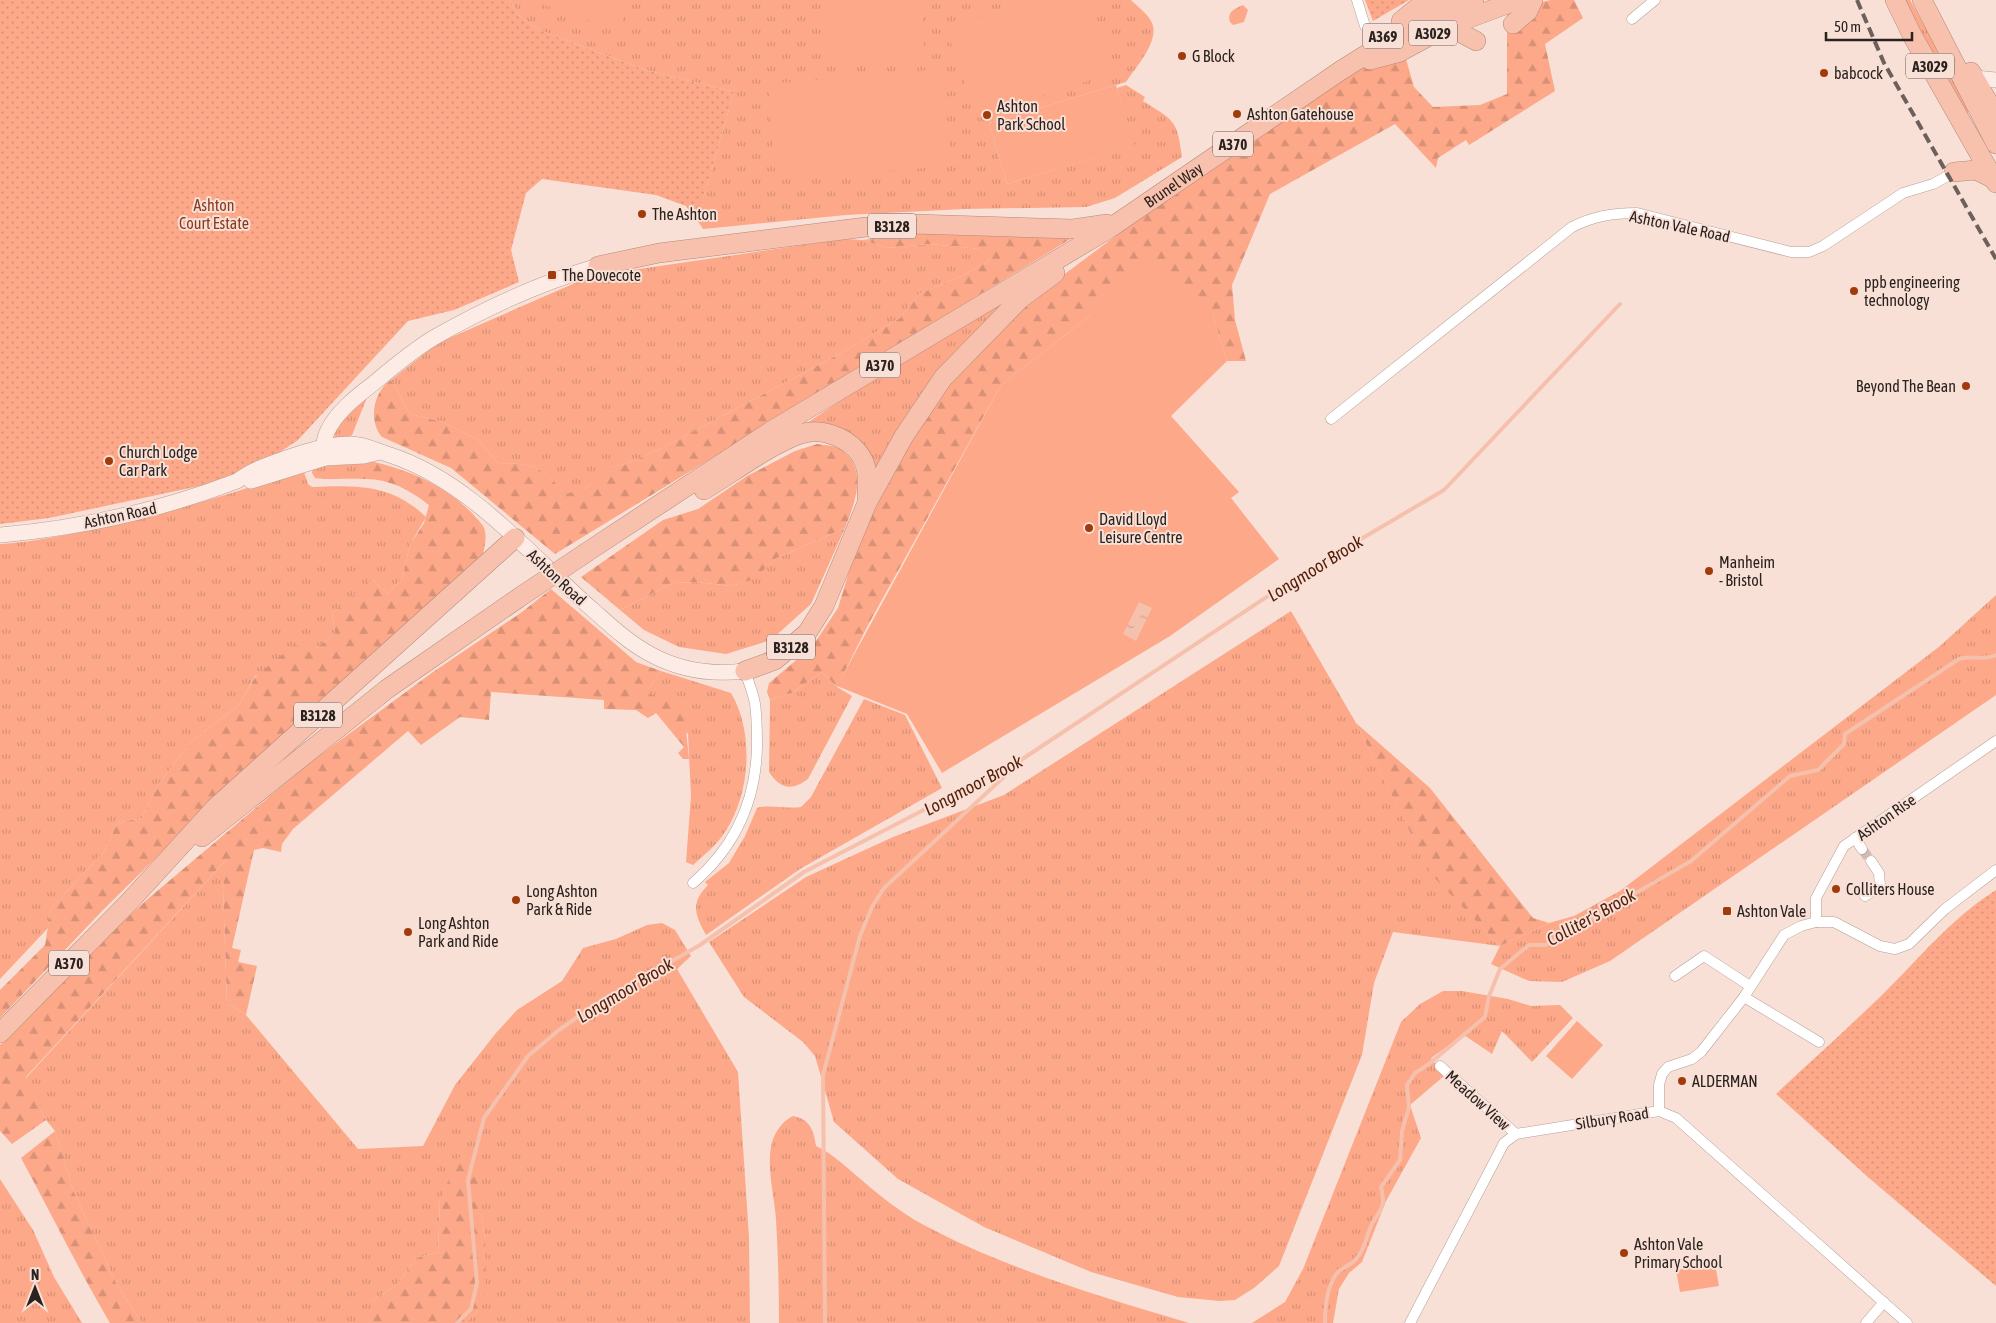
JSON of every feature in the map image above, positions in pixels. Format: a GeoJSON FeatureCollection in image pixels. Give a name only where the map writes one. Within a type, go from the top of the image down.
{"type":"FeatureCollection","features":[{"type":"Feature","properties":{"kind":"highway","name":"A369"},"geometry":{"type":"LineString","coordinates":[[1345,69],[1427,0]]}},
{"type":"Feature","properties":{"kind":"highway","name":"Brunel Way"},"geometry":{"type":"LineString","coordinates":[[1118,223],[1345,69],[1454,0]]}},
{"type":"Feature","properties":{"kind":"highway","name":"Brunel Way"},"geometry":{"type":"LineString","coordinates":[[1412,26],[1474,0]]}},
{"type":"Feature","properties":{"kind":"highway","name":"A3029"},"geometry":{"type":"LineString","coordinates":[[1345,69],[1400,52],[1448,26],[1518,0]]}},
{"type":"Feature","properties":{"kind":"highway"},"geometry":{"type":"LineString","coordinates":[[1513,24],[1528,11],[1533,0]]}},
{"type":"Feature","properties":{"kind":"highway","name":"A3029"},"geometry":{"type":"LineString","coordinates":[[1895,0],[1988,155],[1995,181]]}},
{"type":"Feature","properties":{"kind":"highway","name":"A3029"},"geometry":{"type":"LineString","coordinates":[[1922,0],[1996,144]]}},
{"type":"Feature","properties":{"kind":"highway","name":"A3029"},"geometry":{"type":"LineString","coordinates":[[1933,0],[1996,116]]}},
{"type":"Feature","properties":{"kind":"highway"},"geometry":{"type":"LineString","coordinates":[[1448,26],[1476,41]]}},
{"type":"Feature","properties":{"kind":"highway"},"geometry":{"type":"LineString","coordinates":[[1954,172],[1976,170],[1995,181]]}},
{"type":"Feature","properties":{"kind":"highway","name":"B3128"},"geometry":{"type":"LineString","coordinates":[[598,266],[659,253],[866,227],[915,224],[1073,229],[1118,223]]}},
{"type":"Feature","properties":{"kind":"highway","name":"B3128"},"geometry":{"type":"LineString","coordinates":[[745,670],[775,660],[807,632],[824,606],[867,503],[904,436],[943,378],[1020,300],[1118,223]]}},
{"type":"Feature","properties":{"kind":"highway","name":"A370"},"geometry":{"type":"LineString","coordinates":[[0,1032],[130,901],[202,836],[387,689],[520,597],[771,431],[1118,223]]}},
{"type":"Feature","properties":{"kind":"highway","name":"B3128"},"geometry":{"type":"LineString","coordinates":[[654,509],[698,494],[800,434],[822,432],[840,438],[854,448],[865,464],[868,477],[867,503]]}},
{"type":"Feature","properties":{"kind":"highway","name":"B3128"},"geometry":{"type":"LineString","coordinates":[[130,901],[216,807],[515,538]]}},
{"type":"Feature","properties":{"kind":"main road"},"geometry":{"type":"LineString","coordinates":[[1975,78],[1996,80]]}},
{"type":"Feature","properties":{"kind":"main road","name":"B3128"},"geometry":{"type":"LineString","coordinates":[[324,453],[327,433],[342,411],[361,393],[422,346],[506,302],[575,272],[598,266]]}},
{"type":"Feature","properties":{"kind":"main road","name":"Ashton Road"},"geometry":{"type":"LineString","coordinates":[[0,535],[81,524],[151,509],[237,481],[249,472],[268,464],[324,453],[364,456],[380,452],[426,470],[452,485],[515,538],[626,639],[651,654],[676,665],[705,672],[725,673],[745,670]]}},
{"type":"Feature","properties":{"kind":"street"},"geometry":{"type":"LineString","coordinates":[[1357,0],[1365,26]]}},
{"type":"Feature","properties":{"kind":"street"},"geometry":{"type":"LineString","coordinates":[[1632,19],[1655,0]]}},
{"type":"Feature","properties":{"kind":"street","name":"Ashton Vale Road"},"geometry":{"type":"LineString","coordinates":[[1332,419],[1572,227],[1589,219],[1616,213],[1637,213],[1791,252],[1809,252],[1823,246],[1903,193],[1933,184],[1988,155]]}},
{"type":"Feature","properties":{"kind":"street"},"geometry":{"type":"LineString","coordinates":[[693,883],[729,846],[748,808],[756,765],[755,710],[745,670]]}},
{"type":"Feature","properties":{"kind":"street","name":"Ashton Rise"},"geometry":{"type":"LineString","coordinates":[[1816,922],[1816,898],[1844,846],[1996,741]]}},
{"type":"Feature","properties":{"kind":"street"},"geometry":{"type":"LineString","coordinates":[[1855,838],[1862,849]]}},
{"type":"Feature","properties":{"kind":"street"},"geometry":{"type":"LineString","coordinates":[[1865,896],[1880,886],[1879,873],[1871,861]]}},
{"type":"Feature","properties":{"kind":"street"},"geometry":{"type":"LineString","coordinates":[[1659,1111],[1659,1085],[1662,1074],[1668,1067],[1692,1059],[1702,1052],[1744,997],[1784,936],[1801,926],[1816,922],[1834,922],[1880,946],[1895,949],[1910,944],[1945,909],[1996,870]]}},
{"type":"Feature","properties":{"kind":"street"},"geometry":{"type":"LineString","coordinates":[[1675,976],[1704,956],[1750,986]]}},
{"type":"Feature","properties":{"kind":"street"},"geometry":{"type":"LineString","coordinates":[[1744,997],[1819,1042]]}},
{"type":"Feature","properties":{"kind":"street","name":"Meadow View"},"geometry":{"type":"LineString","coordinates":[[1440,1066],[1516,1134]]}},
{"type":"Feature","properties":{"kind":"street","name":"Silbury Road"},"geometry":{"type":"LineString","coordinates":[[1516,1134],[1659,1111],[1676,1118],[1908,1323]]}},
{"type":"Feature","properties":{"kind":"street"},"geometry":{"type":"LineString","coordinates":[[1410,1323],[1504,1144],[1516,1134]]}},
{"type":"Feature","properties":{"kind":"street"},"geometry":{"type":"LineString","coordinates":[[1866,1323],[1884,1302]]}},
{"type":"Feature","properties":{"kind":"green space","name":"Ashton Court Estate"},"geometry":{"type":"Polygon","coordinates":[[[0,0],[510,0],[520,16],[539,30],[646,70],[734,92],[697,220],[686,206],[656,195],[542,179],[526,193],[511,250],[519,282],[454,310],[408,321],[298,440],[262,464],[204,485],[49,518],[0,524],[0,0]]]}},
{"type":"Feature","properties":{"kind":"green space","name":"Ashton Park School"},"geometry":{"type":"Polygon","coordinates":[[[510,0],[1131,0],[1148,17],[1154,30],[1150,46],[1126,82],[989,123],[1007,184],[1134,146],[1117,88],[1126,85],[1145,97],[1143,101],[1162,113],[1173,123],[1178,135],[1182,157],[1115,198],[1086,207],[964,209],[846,215],[703,229],[697,220],[734,92],[646,70],[539,30],[520,16],[510,0]]]}},
{"type":"Feature","properties":{"kind":"green space"},"geometry":{"type":"Polygon","coordinates":[[[530,0],[630,0],[619,31],[530,0]]]}},
{"type":"Feature","properties":{"kind":"green space"},"geometry":{"type":"Polygon","coordinates":[[[858,0],[921,0],[925,58],[828,65],[823,3],[858,0]]]}},
{"type":"Feature","properties":{"kind":"green space"},"geometry":{"type":"Polygon","coordinates":[[[1030,0],[1091,0],[1115,72],[976,118],[946,28],[1030,0]]]}},
{"type":"Feature","properties":{"kind":"green space"},"geometry":{"type":"Polygon","coordinates":[[[1365,0],[1409,0],[1373,21],[1365,0]]]}},
{"type":"Feature","properties":{"kind":"green space"},"geometry":{"type":"Polygon","coordinates":[[[1551,0],[1574,0],[1583,18],[1545,44],[1555,91],[1469,145],[1466,140],[1438,158],[1436,168],[1395,124],[1270,194],[1232,285],[1235,320],[1246,361],[1227,361],[1213,316],[1091,315],[1001,385],[868,625],[837,687],[822,672],[792,693],[770,700],[767,692],[769,683],[812,647],[838,608],[858,542],[915,431],[954,373],[1023,305],[1203,171],[1359,66],[1406,59],[1414,87],[1433,107],[1480,105],[1507,94],[1507,10],[1551,0]]]}},
{"type":"Feature","properties":{"kind":"green space"},"geometry":{"type":"Polygon","coordinates":[[[1902,0],[1910,0],[1946,65],[1969,112],[1966,114],[1902,0]]]}},
{"type":"Feature","properties":{"kind":"green space"},"geometry":{"type":"Polygon","coordinates":[[[1243,5],[1248,10],[1244,22],[1233,25],[1229,19],[1230,13],[1243,5]]]}},
{"type":"Feature","properties":{"kind":"green space"},"geometry":{"type":"Polygon","coordinates":[[[943,69],[951,166],[776,180],[768,84],[943,69]]]}},
{"type":"Feature","properties":{"kind":"green space"},"geometry":{"type":"Polygon","coordinates":[[[1116,85],[1135,146],[1007,184],[989,123],[1116,85]]]}},
{"type":"Feature","properties":{"kind":"green space"},"geometry":{"type":"Polygon","coordinates":[[[929,231],[1072,238],[555,554],[451,468],[382,437],[375,423],[374,407],[380,392],[391,380],[410,414],[443,422],[478,440],[499,464],[521,464],[537,468],[566,494],[586,488],[605,468],[626,464],[662,448],[841,353],[900,318],[919,294],[964,275],[990,260],[980,249],[930,244],[887,248],[863,240],[929,231]]]}},
{"type":"Feature","properties":{"kind":"green space"},"geometry":{"type":"Polygon","coordinates":[[[845,239],[863,240],[887,248],[930,244],[981,249],[990,260],[964,275],[919,294],[900,318],[841,353],[662,448],[626,464],[606,468],[586,488],[566,495],[550,478],[537,469],[521,464],[499,464],[478,440],[443,422],[410,414],[391,380],[438,343],[591,276],[845,239]]]}},
{"type":"Feature","properties":{"kind":"green space","name":"David Lloyd Leisure Centre"},"geometry":{"type":"Polygon","coordinates":[[[1153,258],[1213,316],[1227,361],[1171,416],[1239,492],[1231,498],[1279,559],[1170,636],[942,773],[907,714],[837,686],[1001,385],[1091,315],[1153,258]]]}},
{"type":"Feature","properties":{"kind":"green space"},"geometry":{"type":"Polygon","coordinates":[[[1039,280],[876,474],[875,466],[868,451],[850,433],[835,427],[804,425],[849,395],[1039,280]]]}},
{"type":"Feature","properties":{"kind":"green space"},"geometry":{"type":"Polygon","coordinates":[[[370,390],[352,435],[345,440],[336,439],[334,435],[341,417],[370,390]]]}},
{"type":"Feature","properties":{"kind":"green space"},"geometry":{"type":"Polygon","coordinates":[[[817,444],[840,449],[849,457],[854,466],[857,486],[853,508],[845,528],[777,558],[752,580],[731,586],[696,582],[673,583],[620,610],[581,577],[663,520],[698,509],[747,476],[795,451],[817,444]]]}},
{"type":"Feature","properties":{"kind":"green space"},"geometry":{"type":"Polygon","coordinates":[[[360,459],[391,466],[420,477],[460,502],[484,528],[486,538],[483,554],[254,761],[104,909],[0,1018],[0,990],[45,945],[51,908],[104,852],[117,823],[142,818],[157,786],[192,741],[239,705],[255,677],[294,645],[314,650],[335,633],[332,613],[372,579],[387,594],[402,579],[410,545],[424,523],[429,505],[414,494],[398,486],[372,479],[363,479],[360,459]]]}},
{"type":"Feature","properties":{"kind":"green space"},"geometry":{"type":"Polygon","coordinates":[[[361,463],[363,479],[318,479],[312,473],[313,467],[361,463]]]}},
{"type":"Feature","properties":{"kind":"green space"},"geometry":{"type":"Polygon","coordinates":[[[303,469],[308,484],[312,487],[359,487],[387,492],[413,506],[426,517],[410,545],[402,579],[387,594],[373,580],[332,613],[335,633],[314,650],[255,676],[239,705],[192,741],[157,786],[142,818],[117,823],[104,852],[51,908],[48,928],[0,979],[0,544],[53,537],[155,514],[229,494],[303,469]]]}},
{"type":"Feature","properties":{"kind":"green space"},"geometry":{"type":"Polygon","coordinates":[[[845,528],[811,604],[771,640],[726,654],[679,647],[644,630],[620,610],[673,583],[696,582],[731,586],[751,580],[777,558],[845,528]]]}},
{"type":"Feature","properties":{"kind":"green space"},"geometry":{"type":"Polygon","coordinates":[[[551,589],[636,662],[661,671],[646,692],[684,710],[689,759],[683,759],[678,753],[684,747],[656,713],[648,718],[636,710],[604,709],[604,700],[491,692],[489,720],[460,717],[421,745],[408,731],[293,829],[282,844],[281,852],[263,848],[254,850],[232,948],[241,950],[238,962],[257,966],[246,1015],[227,1003],[223,888],[227,859],[26,1077],[46,1120],[12,1144],[0,1131],[0,1045],[92,950],[150,897],[308,764],[433,672],[522,612],[551,589]]]}},
{"type":"Feature","properties":{"kind":"green space"},"geometry":{"type":"Polygon","coordinates":[[[1996,595],[1996,695],[1610,961],[1562,982],[1529,981],[1491,964],[1500,946],[1549,923],[1574,916],[1620,891],[1940,646],[1996,595]]]}},
{"type":"Feature","properties":{"kind":"green space"},"geometry":{"type":"Polygon","coordinates":[[[1291,611],[1356,723],[1431,873],[1500,946],[1393,932],[1374,983],[1362,1055],[1279,1266],[1254,1288],[1235,1300],[1220,1301],[1178,1297],[1091,1272],[984,1227],[898,1179],[834,1122],[815,1056],[803,1042],[744,997],[709,942],[806,877],[893,837],[1004,795],[1291,611]]]}},
{"type":"Feature","properties":{"kind":"green space"},"geometry":{"type":"Polygon","coordinates":[[[661,671],[731,693],[743,726],[746,744],[744,781],[734,816],[722,837],[693,865],[686,862],[691,796],[688,734],[646,692],[661,671]]]}},
{"type":"Feature","properties":{"kind":"green space"},"geometry":{"type":"Polygon","coordinates":[[[822,672],[837,687],[852,696],[808,779],[792,787],[782,785],[769,772],[770,700],[792,693],[822,672]]]}},
{"type":"Feature","properties":{"kind":"green space"},"geometry":{"type":"Polygon","coordinates":[[[864,699],[905,715],[942,788],[800,869],[706,935],[699,921],[696,909],[702,891],[708,885],[705,882],[729,863],[745,836],[757,808],[767,806],[801,807],[811,797],[864,699]]]}},
{"type":"Feature","properties":{"kind":"green space"},"geometry":{"type":"Polygon","coordinates":[[[1356,723],[1430,788],[1533,918],[1549,923],[1500,946],[1431,874],[1356,723]]]}},
{"type":"Feature","properties":{"kind":"green space"},"geometry":{"type":"Polygon","coordinates":[[[228,858],[223,888],[227,1003],[246,1015],[358,1149],[423,1146],[455,1085],[496,1033],[517,1010],[562,981],[583,948],[616,939],[647,925],[662,923],[675,930],[691,956],[677,969],[738,1072],[749,1237],[750,1323],[465,1323],[478,1311],[485,1239],[481,1213],[440,1199],[438,1252],[416,1258],[397,1285],[371,1301],[371,1323],[142,1323],[117,1285],[73,1190],[55,1131],[46,1120],[26,1078],[228,858]]]}},
{"type":"Feature","properties":{"kind":"green space"},"geometry":{"type":"Polygon","coordinates":[[[1996,890],[1996,1286],[1869,1178],[1776,1094],[1882,995],[1949,927],[1996,890]]]}},
{"type":"Feature","properties":{"kind":"green space"},"geometry":{"type":"Polygon","coordinates":[[[1443,991],[1462,991],[1508,999],[1531,1006],[1560,1005],[1573,1018],[1532,1062],[1502,1031],[1492,1054],[1464,1035],[1431,1058],[1444,1076],[1410,1105],[1421,1138],[1386,1201],[1362,1262],[1349,1273],[1339,1289],[1333,1323],[1252,1323],[1285,1302],[1303,1269],[1401,1022],[1420,1004],[1443,991]]]}},
{"type":"Feature","properties":{"kind":"green space"},"geometry":{"type":"Polygon","coordinates":[[[1577,1021],[1603,1045],[1572,1079],[1546,1056],[1577,1021]]]}},
{"type":"Feature","properties":{"kind":"green space"},"geometry":{"type":"Polygon","coordinates":[[[793,1116],[803,1120],[810,1126],[816,1146],[835,1158],[877,1193],[922,1224],[986,1255],[1020,1268],[1087,1292],[1189,1323],[779,1323],[777,1232],[770,1170],[770,1151],[778,1130],[786,1120],[793,1116]]]}},
{"type":"Feature","properties":{"kind":"green space"},"geometry":{"type":"Polygon","coordinates":[[[55,1131],[73,1190],[117,1285],[142,1323],[110,1323],[21,1158],[55,1131]]]}},
{"type":"Feature","properties":{"kind":"green space"},"geometry":{"type":"Polygon","coordinates":[[[459,1157],[481,1163],[481,1212],[485,1239],[486,1289],[478,1311],[465,1323],[371,1323],[371,1301],[397,1285],[416,1258],[438,1252],[440,1199],[459,1157]]]}},
{"type":"Feature","properties":{"kind":"green space"},"geometry":{"type":"Polygon","coordinates":[[[0,1179],[33,1230],[54,1277],[82,1323],[0,1323],[0,1179]]]}},
{"type":"Feature","properties":{"kind":"green space"},"geometry":{"type":"Polygon","coordinates":[[[1715,1264],[1719,1286],[1680,1292],[1676,1270],[1715,1264]]]}},
{"type":"Feature","properties":{"kind":"water"},"geometry":{"type":"Polygon","coordinates":[[[1139,602],[1152,608],[1136,641],[1123,634],[1139,602]]]}},
{"type":"Feature","properties":{"kind":"waterway","name":"Longmoor Brook"},"geometry":{"type":"LineString","coordinates":[[457,1323],[471,1309],[477,1283],[468,1180],[484,1118],[528,1056],[559,1030],[592,1007],[700,945],[804,872],[1024,758],[1295,578],[1444,490],[1620,304]]}},
{"type":"Feature","properties":{"kind":"waterway","name":"Colliter's Brook"},"geometry":{"type":"LineString","coordinates":[[1325,1323],[1326,1303],[1332,1282],[1339,1271],[1353,1262],[1362,1251],[1371,1226],[1382,1206],[1381,1187],[1400,1160],[1402,1131],[1409,1107],[1407,1085],[1415,1073],[1429,1064],[1485,1017],[1489,996],[1500,969],[1529,945],[1546,945],[1691,861],[1790,776],[1818,770],[1844,744],[1845,734],[1959,659],[1987,658],[1996,655]]}},
{"type":"Feature","properties":{"kind":"waterway"},"geometry":{"type":"LineString","coordinates":[[825,1323],[823,1075],[860,936],[872,907],[884,888],[1021,761]]}},
{"type":"Feature","properties":{"kind":"tunnel"},"geometry":{"type":"LineString","coordinates":[[1862,849],[1871,861]]}},
{"type":"Feature","properties":{"kind":"railway"},"geometry":{"type":"LineString","coordinates":[[1857,0],[1884,63],[1996,259]]}},
{"type":"Feature","properties":{"kind":"place","name":"G Block"},"geometry":{"type":"Point","coordinates":[1182,56]}},
{"type":"Feature","properties":{"kind":"place","name":"babcock"},"geometry":{"type":"Point","coordinates":[1824,73]}},
{"type":"Feature","properties":{"kind":"place","name":"Ashton Gatehouse"},"geometry":{"type":"Point","coordinates":[1237,114]}},
{"type":"Feature","properties":{"kind":"place","name":"Ashton Park School"},"geometry":{"type":"Point","coordinates":[987,115]}},
{"type":"Feature","properties":{"kind":"place","name":"The Ashton"},"geometry":{"type":"Point","coordinates":[642,214]}},
{"type":"Feature","properties":{"kind":"place","name":"The Dovecote"},"geometry":{"type":"Point","coordinates":[552,275]}},
{"type":"Feature","properties":{"kind":"place","name":"ppb engineering technology"},"geometry":{"type":"Point","coordinates":[1854,291]}},
{"type":"Feature","properties":{"kind":"place","name":"Beyond The Bean"},"geometry":{"type":"Point","coordinates":[1966,386]}},
{"type":"Feature","properties":{"kind":"place","name":"Church Lodge Car Park"},"geometry":{"type":"Point","coordinates":[109,461]}},
{"type":"Feature","properties":{"kind":"place","name":"David Lloyd Leisure Centre"},"geometry":{"type":"Point","coordinates":[1089,528]}},
{"type":"Feature","properties":{"kind":"place","name":"Manheim - Bristol"},"geometry":{"type":"Point","coordinates":[1709,571]}},
{"type":"Feature","properties":{"kind":"place","name":"Colliters House"},"geometry":{"type":"Point","coordinates":[1836,889]}},
{"type":"Feature","properties":{"kind":"place","name":"Long Ashton Park & Ride"},"geometry":{"type":"Point","coordinates":[516,900]}},
{"type":"Feature","properties":{"kind":"place","name":"Ashton Vale"},"geometry":{"type":"Point","coordinates":[1727,911]}},
{"type":"Feature","properties":{"kind":"place","name":"Long Ashton Park and Ride"},"geometry":{"type":"Point","coordinates":[408,932]}},
{"type":"Feature","properties":{"kind":"place","name":"ALDERMAN"},"geometry":{"type":"Point","coordinates":[1682,1081]}},
{"type":"Feature","properties":{"kind":"place","name":"Ashton Vale Primary School"},"geometry":{"type":"Point","coordinates":[1624,1253]}}]}
